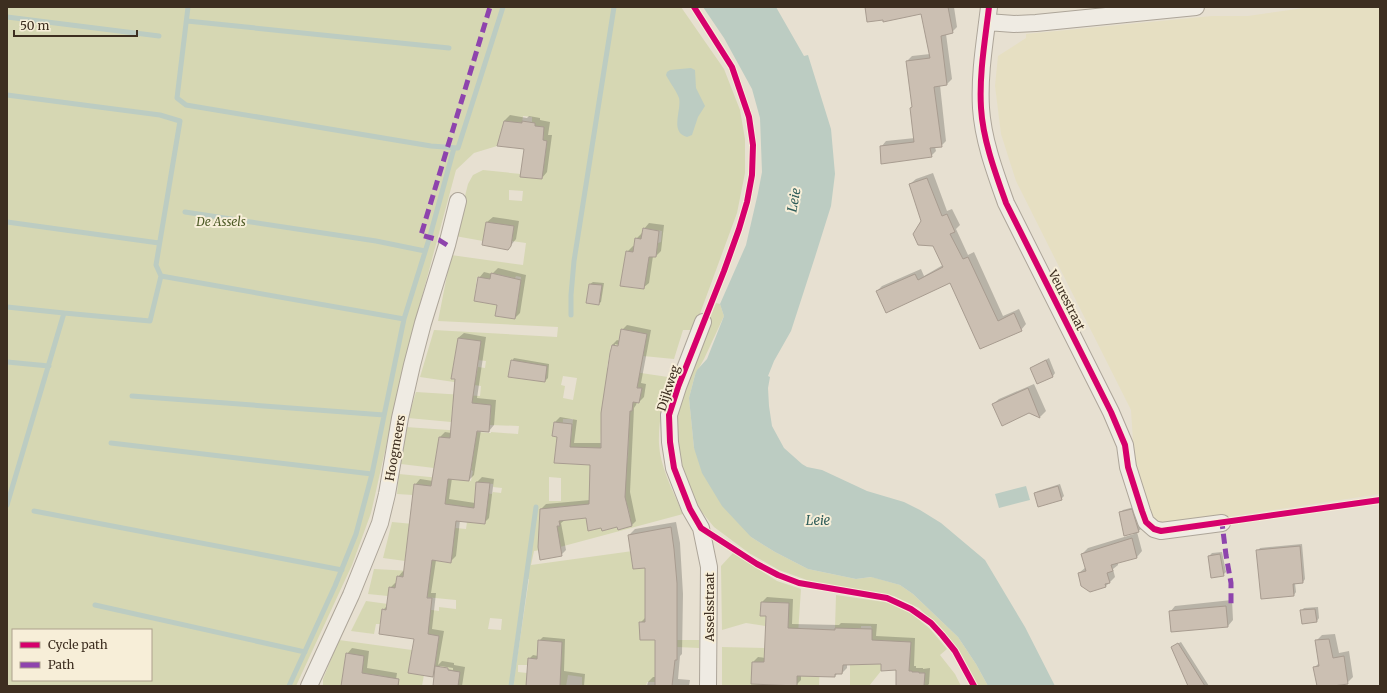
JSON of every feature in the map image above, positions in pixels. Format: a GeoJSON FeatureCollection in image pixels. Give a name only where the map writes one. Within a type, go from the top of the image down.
{"type":"FeatureCollection","features":[{"type":"Feature","properties":{"kind":"street"},"geometry":{"type":"LineString","coordinates":[[988,14],[1014,24],[1196,7]]}},
{"type":"Feature","properties":{"kind":"street","name":"Veurestraat"},"geometry":{"type":"LineString","coordinates":[[988,14],[981,65],[981,109],[985,134],[994,170],[1006,202],[1104,398],[1124,445],[1128,467],[1146,522],[1154,529],[1161,531],[1222,523]]}},
{"type":"Feature","properties":{"kind":"street","name":"Hoogmeers"},"geometry":{"type":"LineString","coordinates":[[309,686],[351,595],[380,523],[400,418],[412,365],[423,323],[445,252],[458,201]]}},
{"type":"Feature","properties":{"kind":"street","name":"Dijkweg"},"geometry":{"type":"LineString","coordinates":[[701,528],[690,509],[674,468],[670,442],[670,415],[678,386],[703,322]]}},
{"type":"Feature","properties":{"kind":"street","name":"Asselsstraat"},"geometry":{"type":"LineString","coordinates":[[701,528],[709,567],[708,686]]}},
{"type":"Feature","properties":{"kind":"shaded area"},"geometry":{"type":"Polygon","coordinates":[[[1311,7],[1380,7],[1380,494],[1220,518],[1162,524],[1155,521],[1145,507],[1134,457],[1131,410],[1016,181],[1001,134],[995,86],[998,56],[1026,38],[1026,34],[1212,16],[1248,16],[1311,7]]]}},
{"type":"Feature","properties":{"kind":"green space","name":"De Assels"},"geometry":{"type":"Polygon","coordinates":[[[7,7],[681,7],[724,69],[740,110],[745,139],[745,173],[737,213],[694,330],[683,330],[674,359],[643,356],[647,334],[621,329],[618,346],[611,345],[607,368],[668,377],[659,427],[659,444],[662,462],[668,480],[683,514],[560,547],[534,551],[531,565],[640,550],[632,557],[633,569],[647,567],[648,622],[640,636],[640,640],[655,640],[657,682],[647,682],[646,686],[582,686],[582,677],[568,675],[566,686],[553,686],[543,659],[529,658],[528,665],[518,665],[518,672],[527,673],[526,686],[513,686],[529,579],[524,579],[509,686],[458,686],[448,668],[435,666],[439,636],[417,633],[419,615],[382,609],[380,624],[376,624],[374,634],[351,631],[366,601],[439,611],[439,607],[456,609],[456,600],[425,597],[420,579],[397,576],[395,588],[388,596],[368,594],[374,569],[431,572],[431,560],[450,563],[432,539],[408,536],[405,561],[383,558],[392,522],[466,529],[467,522],[485,524],[486,510],[445,504],[413,495],[397,494],[399,474],[471,481],[473,471],[471,470],[475,443],[439,437],[434,468],[401,464],[406,427],[518,434],[519,426],[490,425],[491,405],[453,402],[451,422],[408,418],[416,392],[480,396],[481,386],[420,377],[434,330],[557,337],[558,327],[438,321],[451,255],[523,265],[526,243],[512,241],[514,226],[486,222],[483,241],[455,236],[468,184],[473,175],[483,170],[521,174],[521,177],[542,179],[547,141],[543,140],[544,127],[535,126],[532,123],[532,117],[523,116],[522,123],[504,121],[497,146],[474,153],[456,170],[410,341],[371,513],[352,565],[296,686],[7,686],[7,7]],[[509,190],[509,200],[522,201],[523,191],[509,190]],[[643,228],[641,239],[633,252],[626,251],[625,287],[643,289],[649,257],[656,257],[658,243],[661,242],[662,231],[643,228]],[[492,273],[490,279],[477,277],[474,301],[517,308],[521,277],[516,276],[515,278],[492,273]],[[589,284],[586,303],[599,305],[602,286],[589,284]],[[496,309],[495,316],[515,319],[516,311],[496,309]],[[458,338],[451,379],[475,383],[478,367],[485,368],[486,361],[478,360],[481,342],[458,338]],[[511,360],[508,377],[537,381],[540,365],[511,360]],[[563,376],[561,385],[565,386],[563,398],[573,400],[577,378],[563,376]],[[635,387],[602,408],[632,411],[633,402],[639,403],[641,388],[635,387]],[[563,419],[562,437],[571,439],[573,419],[563,419]],[[554,422],[553,436],[561,437],[562,423],[554,422]],[[629,427],[601,429],[600,457],[628,458],[629,427]],[[556,447],[554,463],[589,465],[585,447],[556,447]],[[549,477],[549,501],[561,501],[561,478],[549,477]],[[476,482],[475,492],[492,494],[493,492],[501,493],[502,488],[493,487],[493,484],[476,482]],[[566,506],[540,509],[539,529],[560,526],[559,521],[567,520],[566,506]],[[628,507],[598,513],[602,531],[617,527],[618,530],[622,529],[621,527],[630,515],[628,507]],[[490,618],[488,629],[501,630],[502,619],[490,618]]]}},
{"type":"Feature","properties":{"kind":"green space"},"geometry":{"type":"Polygon","coordinates":[[[716,303],[720,304],[724,316],[695,375],[689,398],[694,448],[751,537],[775,552],[808,569],[856,579],[872,577],[900,585],[913,594],[958,637],[976,664],[988,686],[978,686],[965,663],[942,631],[919,608],[894,596],[818,584],[779,570],[749,553],[714,527],[697,506],[685,480],[675,447],[676,416],[689,372],[716,303]]]}},
{"type":"Feature","properties":{"kind":"green space"},"geometry":{"type":"Polygon","coordinates":[[[733,553],[777,581],[801,589],[797,649],[872,647],[871,626],[861,626],[861,628],[835,628],[836,595],[891,603],[912,614],[930,629],[947,649],[940,655],[955,674],[961,686],[924,686],[925,673],[912,671],[896,672],[894,654],[878,664],[881,664],[881,671],[869,686],[850,686],[850,661],[820,660],[819,686],[722,686],[722,647],[791,647],[787,639],[789,603],[761,602],[760,616],[766,616],[765,626],[746,623],[722,630],[721,566],[733,553]]]}},
{"type":"Feature","properties":{"kind":"green space"},"geometry":{"type":"Polygon","coordinates":[[[339,640],[412,650],[408,673],[428,652],[422,686],[391,686],[383,676],[362,673],[364,656],[346,653],[341,686],[323,686],[323,679],[339,640]]]}},
{"type":"Feature","properties":{"kind":"green space"},"geometry":{"type":"Polygon","coordinates":[[[677,640],[699,640],[699,648],[677,647],[677,640]]]}},
{"type":"Feature","properties":{"kind":"water","name":"Leie"},"geometry":{"type":"Polygon","coordinates":[[[703,7],[776,7],[804,56],[808,55],[831,129],[835,174],[831,206],[791,331],[774,361],[768,376],[770,377],[768,388],[772,426],[784,448],[802,464],[807,467],[822,470],[867,491],[904,502],[920,510],[941,523],[985,560],[1025,627],[1055,686],[988,686],[976,664],[958,637],[913,594],[900,585],[871,577],[856,579],[808,569],[775,552],[751,537],[722,506],[702,473],[694,448],[689,398],[697,370],[707,359],[724,316],[720,304],[746,245],[762,172],[760,118],[752,89],[724,38],[703,7]]]}},
{"type":"Feature","properties":{"kind":"water"},"geometry":{"type":"Polygon","coordinates":[[[691,68],[695,70],[696,88],[705,106],[698,117],[692,135],[687,137],[682,134],[677,126],[679,98],[666,75],[670,70],[691,68]]]}},
{"type":"Feature","properties":{"kind":"water"},"geometry":{"type":"Polygon","coordinates":[[[1026,486],[1030,500],[999,508],[995,494],[1026,486]]]}},
{"type":"Feature","properties":{"kind":"building"},"geometry":{"type":"Polygon","coordinates":[[[865,7],[948,7],[953,33],[941,36],[947,85],[934,87],[942,147],[930,148],[932,157],[881,164],[880,146],[914,142],[910,108],[912,107],[906,61],[930,58],[921,14],[883,22],[883,20],[867,22],[865,7]]]}},
{"type":"Feature","properties":{"kind":"building"},"geometry":{"type":"Polygon","coordinates":[[[504,121],[522,123],[522,121],[535,123],[535,126],[544,127],[543,140],[547,141],[542,179],[520,177],[524,149],[497,146],[504,121]]]}},
{"type":"Feature","properties":{"kind":"building"},"geometry":{"type":"Polygon","coordinates":[[[927,178],[942,216],[947,214],[955,232],[950,234],[963,259],[968,257],[998,321],[1014,313],[1022,331],[980,349],[950,283],[886,313],[876,291],[915,274],[918,280],[943,267],[933,246],[918,245],[913,234],[921,221],[909,184],[927,178]]]}},
{"type":"Feature","properties":{"kind":"building"},"geometry":{"type":"Polygon","coordinates":[[[486,222],[514,226],[511,246],[508,250],[482,245],[486,222]]]}},
{"type":"Feature","properties":{"kind":"building"},"geometry":{"type":"Polygon","coordinates":[[[643,228],[659,231],[656,257],[649,257],[644,289],[620,286],[626,251],[633,252],[635,238],[641,239],[643,228]]]}},
{"type":"Feature","properties":{"kind":"building"},"geometry":{"type":"Polygon","coordinates":[[[491,273],[521,280],[515,319],[495,316],[497,305],[474,301],[478,277],[490,279],[491,273]]]}},
{"type":"Feature","properties":{"kind":"building"},"geometry":{"type":"Polygon","coordinates":[[[589,284],[602,285],[599,305],[586,303],[589,284]]]}},
{"type":"Feature","properties":{"kind":"building"},"geometry":{"type":"Polygon","coordinates":[[[621,329],[647,334],[637,388],[642,388],[639,403],[633,402],[632,411],[630,411],[625,497],[632,526],[618,530],[617,527],[602,531],[601,528],[588,531],[586,518],[559,521],[560,526],[557,526],[562,556],[540,560],[538,547],[540,509],[589,504],[590,465],[554,463],[557,437],[552,436],[554,422],[572,424],[570,447],[601,448],[601,413],[610,353],[612,345],[618,346],[621,329]]]}},
{"type":"Feature","properties":{"kind":"building"},"geometry":{"type":"Polygon","coordinates":[[[458,338],[481,341],[472,403],[491,405],[489,432],[477,431],[469,481],[448,479],[445,504],[474,508],[476,482],[490,483],[485,524],[456,521],[451,563],[432,560],[427,598],[432,598],[428,634],[439,636],[433,677],[408,673],[414,639],[379,634],[382,609],[386,610],[389,587],[395,588],[397,576],[403,577],[414,484],[431,486],[439,437],[450,438],[455,379],[451,379],[458,338]]]}},
{"type":"Feature","properties":{"kind":"building"},"geometry":{"type":"Polygon","coordinates":[[[511,360],[547,366],[545,382],[508,377],[511,360]]]}},
{"type":"Feature","properties":{"kind":"building"},"geometry":{"type":"Polygon","coordinates":[[[1046,360],[1053,377],[1037,384],[1030,368],[1046,360]]]}},
{"type":"Feature","properties":{"kind":"building"},"geometry":{"type":"Polygon","coordinates":[[[1028,388],[1040,418],[1029,413],[1002,426],[992,404],[1028,388]]]}},
{"type":"Feature","properties":{"kind":"building"},"geometry":{"type":"Polygon","coordinates":[[[1058,486],[1062,500],[1038,507],[1034,493],[1058,486]]]}},
{"type":"Feature","properties":{"kind":"building"},"geometry":{"type":"Polygon","coordinates":[[[1132,509],[1139,532],[1124,536],[1119,512],[1132,509]]]}},
{"type":"Feature","properties":{"kind":"building"},"geometry":{"type":"Polygon","coordinates":[[[671,527],[677,583],[677,660],[675,660],[672,686],[655,686],[655,640],[640,640],[639,622],[645,622],[645,568],[633,569],[628,535],[671,527]]]}},
{"type":"Feature","properties":{"kind":"building"},"geometry":{"type":"Polygon","coordinates":[[[1132,538],[1137,558],[1111,565],[1113,571],[1107,573],[1110,583],[1105,584],[1106,587],[1090,592],[1081,586],[1078,573],[1086,571],[1081,554],[1132,538]]]}},
{"type":"Feature","properties":{"kind":"building"},"geometry":{"type":"Polygon","coordinates":[[[1300,546],[1303,583],[1293,584],[1294,596],[1261,599],[1256,550],[1300,546]]]}},
{"type":"Feature","properties":{"kind":"building"},"geometry":{"type":"Polygon","coordinates":[[[1220,554],[1224,576],[1211,578],[1208,556],[1220,554]]]}},
{"type":"Feature","properties":{"kind":"building"},"geometry":{"type":"Polygon","coordinates":[[[761,602],[789,603],[788,628],[835,630],[835,628],[872,629],[872,640],[911,642],[909,671],[925,673],[924,686],[896,686],[896,670],[881,671],[881,664],[843,665],[842,674],[835,674],[835,677],[797,676],[797,686],[751,684],[752,662],[764,662],[766,616],[760,616],[761,602]]]}},
{"type":"Feature","properties":{"kind":"building"},"geometry":{"type":"Polygon","coordinates":[[[1226,606],[1228,627],[1171,632],[1169,611],[1226,606]]]}},
{"type":"Feature","properties":{"kind":"building"},"geometry":{"type":"Polygon","coordinates":[[[1315,609],[1317,622],[1302,624],[1300,610],[1315,609]]]}},
{"type":"Feature","properties":{"kind":"building"},"geometry":{"type":"Polygon","coordinates":[[[1329,639],[1333,658],[1344,656],[1348,684],[1317,686],[1313,667],[1319,666],[1315,640],[1329,639]]]}},
{"type":"Feature","properties":{"kind":"building"},"geometry":{"type":"Polygon","coordinates":[[[538,640],[562,642],[560,686],[526,686],[528,658],[537,659],[538,640]]]}},
{"type":"Feature","properties":{"kind":"building"},"geometry":{"type":"Polygon","coordinates":[[[1178,643],[1205,686],[1188,686],[1171,647],[1178,643]]]}},
{"type":"Feature","properties":{"kind":"building"},"geometry":{"type":"Polygon","coordinates":[[[346,653],[364,656],[362,673],[399,679],[398,686],[341,686],[346,653]]]}},
{"type":"Feature","properties":{"kind":"building"},"geometry":{"type":"Polygon","coordinates":[[[435,666],[460,672],[458,686],[433,686],[435,666]]]}},
{"type":"Feature","properties":{"kind":"waterway"},"geometry":{"type":"LineString","coordinates":[[188,7],[177,98],[186,105],[431,146],[458,148],[503,7]]}},
{"type":"Feature","properties":{"kind":"waterway"},"geometry":{"type":"LineString","coordinates":[[571,315],[574,261],[614,7]]}},
{"type":"Feature","properties":{"kind":"waterway"},"geometry":{"type":"LineString","coordinates":[[7,17],[159,36]]}},
{"type":"Feature","properties":{"kind":"waterway"},"geometry":{"type":"LineString","coordinates":[[187,21],[449,48]]}},
{"type":"Feature","properties":{"kind":"waterway"},"geometry":{"type":"LineString","coordinates":[[7,95],[160,115],[180,121],[156,265],[161,276],[404,319]]}},
{"type":"Feature","properties":{"kind":"waterway"},"geometry":{"type":"LineString","coordinates":[[289,686],[335,586],[356,534],[372,474],[404,319],[430,236],[454,148]]}},
{"type":"Feature","properties":{"kind":"waterway"},"geometry":{"type":"LineString","coordinates":[[185,212],[376,241],[425,251]]}},
{"type":"Feature","properties":{"kind":"waterway"},"geometry":{"type":"LineString","coordinates":[[7,222],[159,243]]}},
{"type":"Feature","properties":{"kind":"waterway"},"geometry":{"type":"LineString","coordinates":[[7,505],[64,313],[150,321],[161,276]]}},
{"type":"Feature","properties":{"kind":"waterway"},"geometry":{"type":"LineString","coordinates":[[7,307],[64,313]]}},
{"type":"Feature","properties":{"kind":"waterway"},"geometry":{"type":"LineString","coordinates":[[7,362],[49,366]]}},
{"type":"Feature","properties":{"kind":"waterway"},"geometry":{"type":"LineString","coordinates":[[132,396],[384,415]]}},
{"type":"Feature","properties":{"kind":"waterway"},"geometry":{"type":"LineString","coordinates":[[111,443],[372,474]]}},
{"type":"Feature","properties":{"kind":"waterway"},"geometry":{"type":"LineString","coordinates":[[511,686],[536,507]]}},
{"type":"Feature","properties":{"kind":"waterway"},"geometry":{"type":"LineString","coordinates":[[34,511],[342,570]]}},
{"type":"Feature","properties":{"kind":"waterway"},"geometry":{"type":"LineString","coordinates":[[95,605],[305,652]]}},
{"type":"Feature","properties":{"kind":"marked path"},"geometry":{"type":"LineString","coordinates":[[447,245],[439,240],[421,235],[490,7]]}},
{"type":"Feature","properties":{"kind":"marked path"},"geometry":{"type":"LineString","coordinates":[[1226,522],[1222,523],[1231,583],[1231,606]]}},
{"type":"Feature","properties":{"kind":"cycle path"},"geometry":{"type":"LineString","coordinates":[[694,7],[732,67],[749,117],[753,145],[752,175],[747,202],[739,229],[678,387],[669,415],[670,442],[674,468],[690,509],[701,528],[757,564],[778,575],[799,583],[887,598],[911,609],[931,623],[942,635],[955,651],[974,686]]}},
{"type":"Feature","properties":{"kind":"cycle path"},"geometry":{"type":"LineString","coordinates":[[989,7],[981,83],[981,108],[984,132],[990,156],[1006,203],[1111,412],[1125,445],[1128,467],[1146,522],[1154,529],[1161,531],[1380,500]]}}]}
